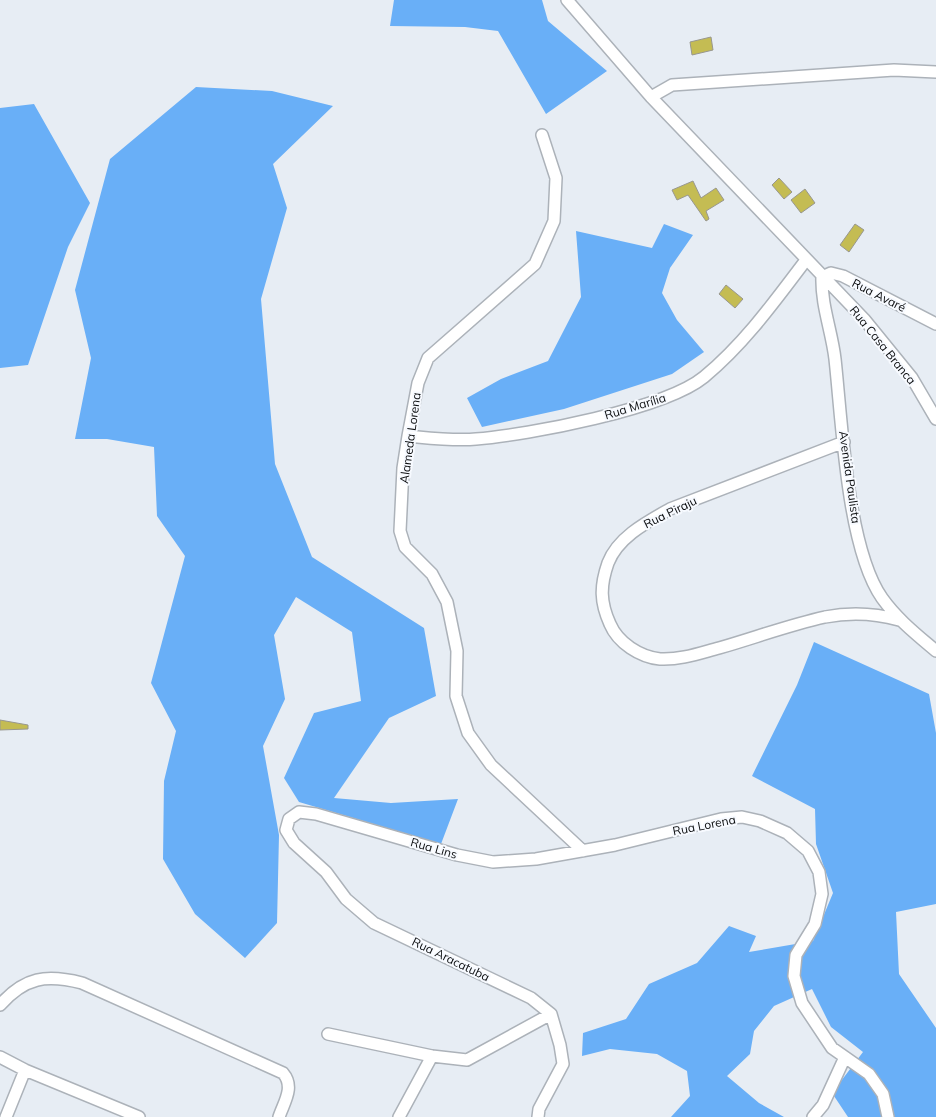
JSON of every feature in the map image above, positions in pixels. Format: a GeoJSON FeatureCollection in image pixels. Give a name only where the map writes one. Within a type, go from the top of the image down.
{"type":"FeatureCollection","features":[{"type":"Feature","properties":{"kind":"street","name":"Rua Casa Branca"},"geometry":{"type":"LineString","coordinates":[[567,0],[651,96],[864,319],[912,378],[936,420]]}},
{"type":"Feature","properties":{"kind":"street"},"geometry":{"type":"LineString","coordinates":[[651,96],[672,86],[894,70],[936,72]]}},
{"type":"Feature","properties":{"kind":"street","name":"Alameda Lorena"},"geometry":{"type":"LineString","coordinates":[[542,135],[556,178],[554,221],[534,264],[428,358],[418,383],[408,436],[403,468],[400,531],[405,546],[432,574],[447,602],[457,651],[456,696],[468,733],[491,764],[583,851]]}},
{"type":"Feature","properties":{"kind":"street","name":"Rua Marília"},"geometry":{"type":"LineString","coordinates":[[408,436],[474,440],[517,434],[593,418],[663,399],[703,378],[744,338],[806,260]]}},
{"type":"Feature","properties":{"kind":"street","name":"Rua Avaré"},"geometry":{"type":"LineString","coordinates":[[822,277],[831,273],[843,276],[936,324]]}},
{"type":"Feature","properties":{"kind":"street","name":"Avenida Paulista"},"geometry":{"type":"LineString","coordinates":[[822,277],[824,304],[833,341],[854,516],[864,559],[881,596],[899,620],[936,651]]}},
{"type":"Feature","properties":{"kind":"street","name":"Rua Piraju"},"geometry":{"type":"LineString","coordinates":[[844,442],[670,509],[648,521],[628,536],[611,555],[602,581],[603,609],[614,633],[633,650],[659,659],[686,657],[824,617],[842,614],[878,614],[899,620]]}},
{"type":"Feature","properties":{"kind":"street","name":"Rua Lins"},"geometry":{"type":"LineString","coordinates":[[289,819],[299,812],[316,814],[457,854],[493,862],[536,859],[583,851]]}},
{"type":"Feature","properties":{"kind":"street","name":"Rua Lorena"},"geometry":{"type":"LineString","coordinates":[[583,851],[721,819],[742,817],[760,821],[787,833],[808,851],[818,872],[822,894],[815,924],[796,955],[794,976],[802,1003],[814,1024],[832,1048],[869,1074],[883,1094],[888,1117]]}},
{"type":"Feature","properties":{"kind":"street","name":"Rua Aracatuba"},"geometry":{"type":"LineString","coordinates":[[289,819],[286,830],[294,843],[326,872],[346,899],[374,923],[531,998],[551,1014]]}},
{"type":"Feature","properties":{"kind":"street"},"geometry":{"type":"LineString","coordinates":[[0,1006],[10,994],[26,983],[44,977],[63,978],[82,983],[283,1073],[288,1079],[290,1088],[278,1117]]}},
{"type":"Feature","properties":{"kind":"street"},"geometry":{"type":"LineString","coordinates":[[328,1034],[432,1056],[467,1060],[551,1014],[560,1045],[563,1064],[539,1109],[538,1117]]}},
{"type":"Feature","properties":{"kind":"street"},"geometry":{"type":"LineString","coordinates":[[399,1117],[432,1056]]}},
{"type":"Feature","properties":{"kind":"street"},"geometry":{"type":"LineString","coordinates":[[0,1057],[25,1070],[139,1117]]}},
{"type":"Feature","properties":{"kind":"street"},"geometry":{"type":"LineString","coordinates":[[813,1117],[824,1105],[844,1057]]}},
{"type":"Feature","properties":{"kind":"street"},"geometry":{"type":"LineString","coordinates":[[6,1117],[25,1070]]}},
{"type":"Feature","properties":{"kind":"shaded area"},"geometry":{"type":"Polygon","coordinates":[[[394,0],[542,0],[548,21],[607,71],[546,114],[498,31],[465,27],[390,26],[394,0]]]}},
{"type":"Feature","properties":{"kind":"shaded area"},"geometry":{"type":"Polygon","coordinates":[[[196,87],[272,91],[333,106],[273,164],[287,208],[261,299],[275,464],[312,557],[424,628],[436,696],[389,718],[334,798],[391,803],[458,799],[441,844],[299,802],[284,778],[314,713],[361,701],[352,632],[296,597],[274,635],[285,699],[263,746],[279,835],[277,923],[245,958],[195,914],[163,859],[164,781],[176,731],[151,683],[185,556],[157,516],[154,447],[107,439],[75,439],[91,358],[75,290],[110,159],[196,87]]]}},
{"type":"Feature","properties":{"kind":"shaded area"},"geometry":{"type":"Polygon","coordinates":[[[34,104],[90,203],[68,247],[28,365],[0,368],[0,108],[34,104]]]}},
{"type":"Feature","properties":{"kind":"shaded area"},"geometry":{"type":"Polygon","coordinates":[[[664,224],[693,235],[670,268],[662,293],[677,320],[704,352],[672,374],[564,409],[482,427],[467,398],[501,379],[548,361],[581,297],[576,231],[652,248],[664,224]]]}},
{"type":"Feature","properties":{"kind":"shaded area"},"geometry":{"type":"Polygon","coordinates":[[[814,642],[929,694],[936,733],[936,904],[896,912],[899,974],[936,1028],[936,1117],[848,1117],[832,1093],[863,1052],[831,1027],[812,989],[774,1006],[754,1031],[750,1054],[727,1076],[759,1103],[784,1117],[671,1117],[690,1096],[687,1071],[657,1054],[610,1049],[582,1056],[583,1033],[626,1019],[649,984],[697,963],[729,926],[756,936],[749,952],[813,941],[833,893],[816,844],[815,809],[752,776],[797,685],[814,642]]]}},
{"type":"Feature","properties":{"kind":"building"},"geometry":{"type":"Polygon","coordinates":[[[711,37],[713,50],[692,55],[690,42],[711,37]]]}},
{"type":"Feature","properties":{"kind":"building"},"geometry":{"type":"Polygon","coordinates":[[[779,178],[792,192],[784,199],[772,185],[779,178]]]}},
{"type":"Feature","properties":{"kind":"building"},"geometry":{"type":"Polygon","coordinates":[[[693,181],[701,198],[716,188],[724,200],[706,211],[709,219],[706,221],[688,195],[677,200],[672,190],[693,181]]]}},
{"type":"Feature","properties":{"kind":"building"},"geometry":{"type":"Polygon","coordinates":[[[805,189],[815,203],[801,213],[791,200],[805,189]]]}},
{"type":"Feature","properties":{"kind":"building"},"geometry":{"type":"Polygon","coordinates":[[[855,224],[864,230],[849,252],[840,245],[855,224]]]}},
{"type":"Feature","properties":{"kind":"building"},"geometry":{"type":"Polygon","coordinates":[[[726,285],[743,299],[735,308],[719,294],[726,285]]]}},
{"type":"Feature","properties":{"kind":"building"},"geometry":{"type":"Polygon","coordinates":[[[0,720],[28,725],[28,729],[0,730],[0,720]]]}}]}
